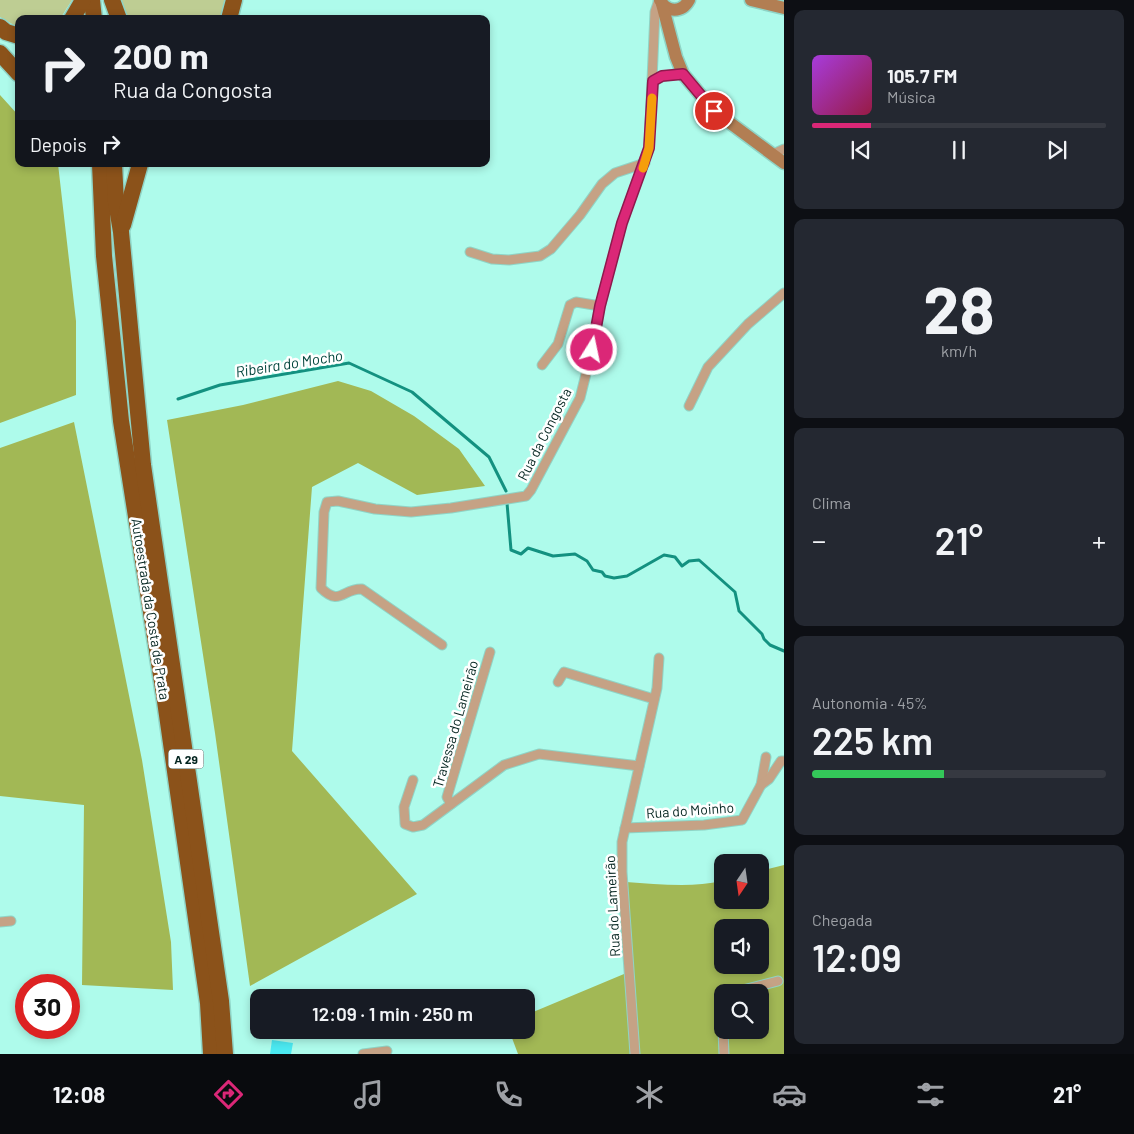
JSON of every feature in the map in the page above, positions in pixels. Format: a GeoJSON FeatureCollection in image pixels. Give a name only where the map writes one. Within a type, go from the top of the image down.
{"type":"FeatureCollection","features":[{"type":"Feature","properties":{"kind":"highway"},"geometry":{"type":"LineString","coordinates":[[74,15],[82,0]]}},
{"type":"Feature","properties":{"kind":"highway"},"geometry":{"type":"LineString","coordinates":[[92,0],[94,15]]}},
{"type":"Feature","properties":{"kind":"highway"},"geometry":{"type":"LineString","coordinates":[[106,15],[107,0]]}},
{"type":"Feature","properties":{"kind":"highway"},"geometry":{"type":"LineString","coordinates":[[112,0],[118,15]]}},
{"type":"Feature","properties":{"kind":"highway"},"geometry":{"type":"LineString","coordinates":[[230,15],[234,0]]}},
{"type":"Feature","properties":{"kind":"highway"},"geometry":{"type":"LineString","coordinates":[[240,15],[245,0]]}},
{"type":"Feature","properties":{"kind":"highway"},"geometry":{"type":"LineString","coordinates":[[0,27],[6,32],[15,35]]}},
{"type":"Feature","properties":{"kind":"highway"},"geometry":{"type":"LineString","coordinates":[[0,53],[15,70]]}},
{"type":"Feature","properties":{"kind":"highway","name":"A 29"},"geometry":{"type":"LineString","coordinates":[[92,167],[101,198]]}},
{"type":"Feature","properties":{"kind":"highway","name":"Autoestrada da Costa de Prata"},"geometry":{"type":"LineString","coordinates":[[100,167],[104,256],[121,420],[165,701],[208,1003],[212,1054]]}},
{"type":"Feature","properties":{"kind":"highway","name":"Autoestrada da Costa de Prata"},"geometry":{"type":"LineString","coordinates":[[114,167],[142,465],[221,1001],[225,1054]]}},
{"type":"Feature","properties":{"kind":"highway","name":"A 29"},"geometry":{"type":"LineString","coordinates":[[121,232],[139,167]]}},
{"type":"Feature","properties":{"kind":"street"},"geometry":{"type":"LineString","coordinates":[[751,0],[784,8]]}},
{"type":"Feature","properties":{"kind":"street"},"geometry":{"type":"LineString","coordinates":[[660,1],[670,9],[684,4]]}},
{"type":"Feature","properties":{"kind":"street"},"geometry":{"type":"LineString","coordinates":[[660,1],[669,27],[676,57],[683,74],[714,111],[778,152],[784,163]]}},
{"type":"Feature","properties":{"kind":"street","name":"Rua da Congosta"},"geometry":{"type":"LineString","coordinates":[[442,645],[362,589],[356,589],[337,597],[328,596],[321,588],[324,512],[327,502],[338,502],[374,510],[411,512],[451,508],[526,496],[531,490],[580,398],[592,350],[600,306],[622,223],[645,164],[649,148],[655,12],[660,1]]}},
{"type":"Feature","properties":{"kind":"street"},"geometry":{"type":"LineString","coordinates":[[669,27],[684,4]]}},
{"type":"Feature","properties":{"kind":"street"},"geometry":{"type":"LineString","coordinates":[[653,81],[662,76],[683,74]]}},
{"type":"Feature","properties":{"kind":"street"},"geometry":{"type":"LineString","coordinates":[[470,252],[492,259],[510,260],[540,256],[551,249],[580,215],[602,184],[615,173],[645,164]]}},
{"type":"Feature","properties":{"kind":"street"},"geometry":{"type":"LineString","coordinates":[[689,406],[708,367],[748,324],[784,293]]}},
{"type":"Feature","properties":{"kind":"street"},"geometry":{"type":"LineString","coordinates":[[542,365],[558,344],[570,305],[576,302],[600,306]]}},
{"type":"Feature","properties":{"kind":"street","name":"Travessa do Lameirão"},"geometry":{"type":"LineString","coordinates":[[451,804],[447,797],[490,652]]}},
{"type":"Feature","properties":{"kind":"street","name":"Rua do Lameirão"},"geometry":{"type":"LineString","coordinates":[[635,1054],[622,872],[622,842],[654,700],[659,658]]}},
{"type":"Feature","properties":{"kind":"street"},"geometry":{"type":"LineString","coordinates":[[558,682],[564,672],[654,700]]}},
{"type":"Feature","properties":{"kind":"street","name":"Travessa do Lameirão"},"geometry":{"type":"LineString","coordinates":[[414,780],[404,807],[406,824],[413,828],[423,824],[504,765],[539,754],[639,766]]}},
{"type":"Feature","properties":{"kind":"street"},"geometry":{"type":"LineString","coordinates":[[761,784],[766,757]]}},
{"type":"Feature","properties":{"kind":"street","name":"Rua do Moinho"},"geometry":{"type":"LineString","coordinates":[[625,828],[704,825],[742,820],[761,784],[769,779],[781,761],[784,760]]}},
{"type":"Feature","properties":{"kind":"street"},"geometry":{"type":"LineString","coordinates":[[0,922],[12,921]]}},
{"type":"Feature","properties":{"kind":"street"},"geometry":{"type":"LineString","coordinates":[[766,984],[778,981]]}},
{"type":"Feature","properties":{"kind":"street"},"geometry":{"type":"LineString","coordinates":[[723,1039],[724,1054]]}},
{"type":"Feature","properties":{"kind":"street"},"geometry":{"type":"LineString","coordinates":[[363,1054],[387,1051]]}},
{"type":"Feature","properties":{"kind":"green space"},"geometry":{"type":"Polygon","coordinates":[[[0,0],[72,0],[63,15],[15,15],[15,26],[0,17],[0,0]]]}},
{"type":"Feature","properties":{"kind":"green space"},"geometry":{"type":"Polygon","coordinates":[[[119,0],[228,0],[223,15],[125,15],[119,0]]]}},
{"type":"Feature","properties":{"kind":"green space"},"geometry":{"type":"Polygon","coordinates":[[[0,95],[15,112],[15,167],[58,167],[76,321],[76,395],[0,423],[0,95]]]}},
{"type":"Feature","properties":{"kind":"green space"},"geometry":{"type":"Polygon","coordinates":[[[338,381],[371,391],[414,416],[459,449],[485,486],[417,495],[358,463],[312,487],[292,751],[417,894],[250,986],[215,733],[167,420],[243,405],[338,381]]]}},
{"type":"Feature","properties":{"kind":"green space"},"geometry":{"type":"Polygon","coordinates":[[[74,422],[142,760],[171,942],[173,990],[82,985],[84,805],[0,796],[0,448],[74,422]]]}},
{"type":"Feature","properties":{"kind":"green space"},"geometry":{"type":"Polygon","coordinates":[[[784,865],[784,1054],[518,1054],[512,1039],[535,1039],[535,1011],[624,974],[626,882],[687,885],[714,882],[714,909],[769,909],[769,869],[784,865]]]}},
{"type":"Feature","properties":{"kind":"building"},"geometry":{"type":"Polygon","coordinates":[[[272,1040],[293,1043],[291,1054],[270,1054],[272,1040]]]}},
{"type":"Feature","properties":{"kind":"waterway","name":"Ribeira do Mocho"},"geometry":{"type":"LineString","coordinates":[[178,399],[220,385],[349,363],[412,392],[489,457],[506,491]]}},
{"type":"Feature","properties":{"kind":"waterway","name":"Ribeira do Mocho"},"geometry":{"type":"LineString","coordinates":[[507,503],[511,550],[521,554],[528,548],[553,556],[575,554],[587,561],[593,570],[614,578],[627,576],[664,555],[675,557],[682,566],[689,561],[699,560],[735,592],[739,611],[762,634],[764,639],[770,645],[784,651]]}},
{"type":"Feature","properties":{"kind":"slow traffic"},"geometry":{"type":"LineString","coordinates":[[643,168],[649,148],[652,98]]}},
{"type":"Feature","properties":{"kind":"route"},"geometry":{"type":"LineString","coordinates":[[592,350],[600,306],[622,223],[645,164],[649,148],[653,81],[662,76],[683,74],[714,111]]}}]}
